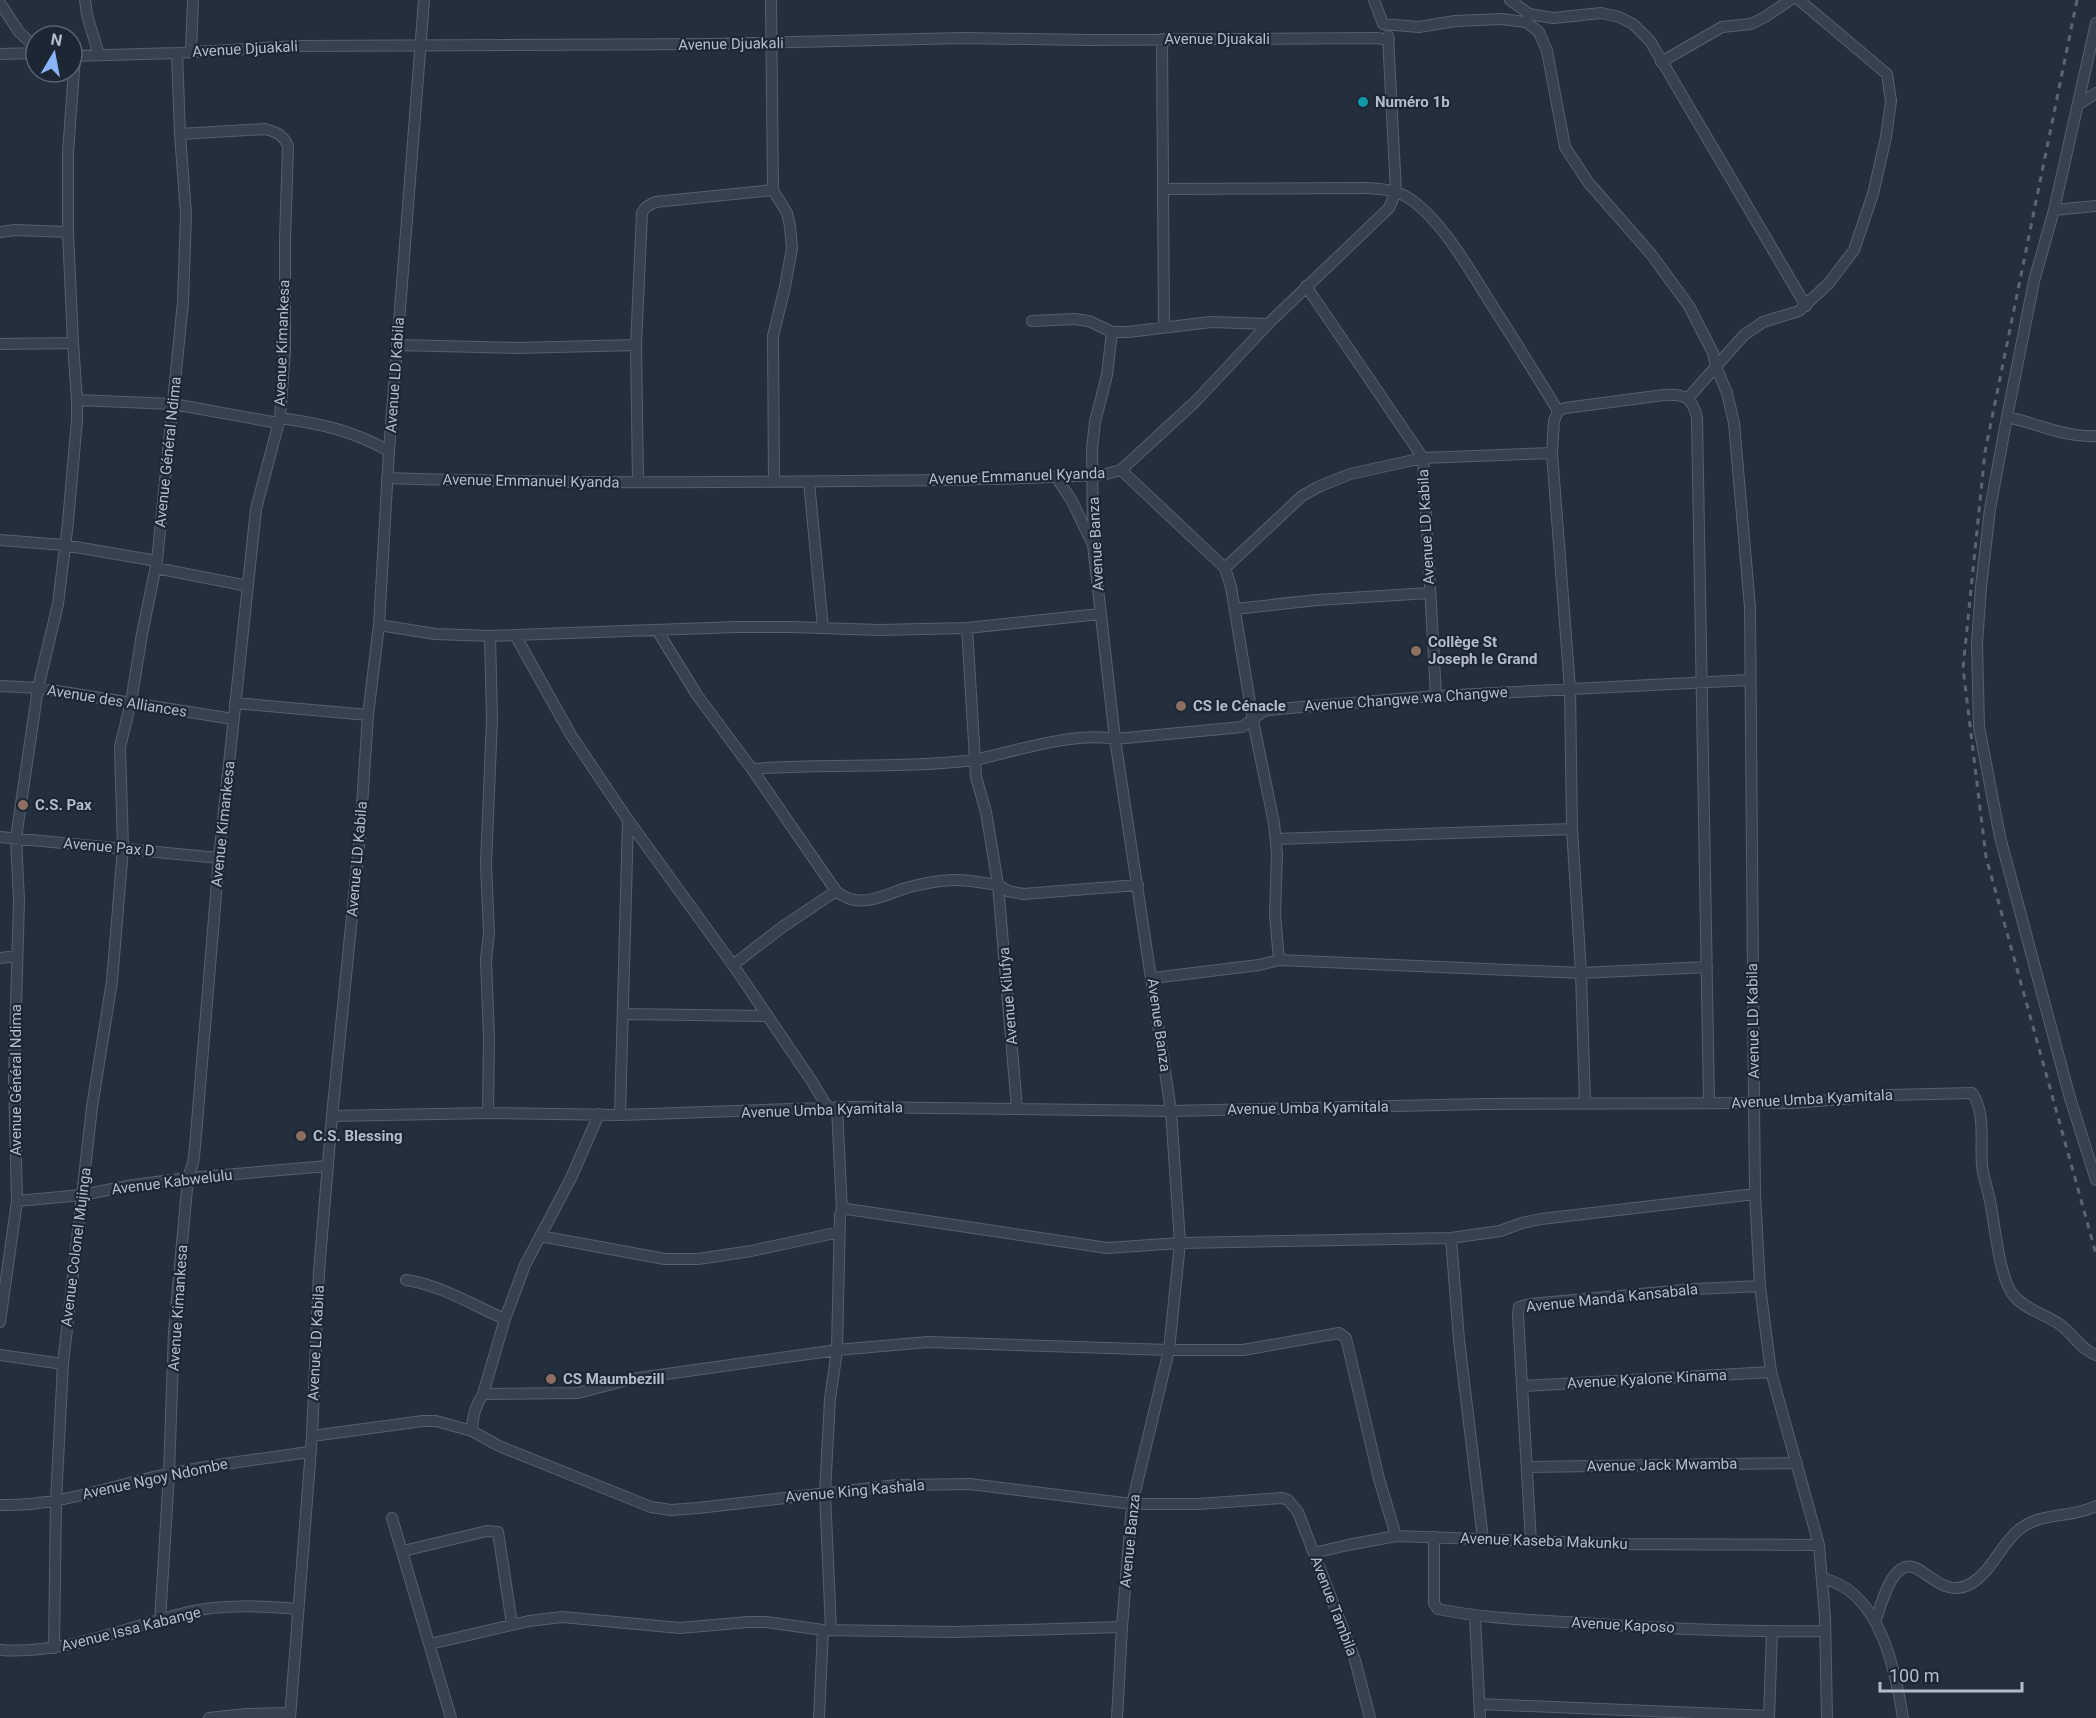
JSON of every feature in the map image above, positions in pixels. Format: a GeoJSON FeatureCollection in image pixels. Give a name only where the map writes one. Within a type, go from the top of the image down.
{"type":"FeatureCollection","features":[{"type":"Feature","properties":{"kind":"street"},"geometry":{"type":"LineString","coordinates":[[85,0],[99,55]]}},
{"type":"Feature","properties":{"kind":"street"},"geometry":{"type":"LineString","coordinates":[[191,52],[193,0]]}},
{"type":"Feature","properties":{"kind":"street","name":"Avenue LD Kabila"},"geometry":{"type":"LineString","coordinates":[[290,1715],[312,1436],[328,1166],[360,836],[368,715],[379,625],[387,478],[424,0]]}},
{"type":"Feature","properties":{"kind":"street"},"geometry":{"type":"LineString","coordinates":[[771,0],[773,190],[787,213],[792,248],[773,336],[774,482]]}},
{"type":"Feature","properties":{"kind":"street"},"geometry":{"type":"LineString","coordinates":[[1374,0],[1389,40],[1396,192]]}},
{"type":"Feature","properties":{"kind":"street","name":"Avenue LD Kabila"},"geometry":{"type":"LineString","coordinates":[[1510,0],[1539,32],[1547,51],[1565,147],[1588,182],[1651,254],[1689,306],[1713,353],[1727,393],[1734,423],[1749,607],[1755,1194],[1760,1286],[1771,1372],[1819,1545],[1826,1631],[1827,1718]]}},
{"type":"Feature","properties":{"kind":"street"},"geometry":{"type":"LineString","coordinates":[[1662,62],[1722,27],[1750,24],[1790,0]]}},
{"type":"Feature","properties":{"kind":"street"},"geometry":{"type":"LineString","coordinates":[[1688,398],[1744,335],[1762,322],[1790,315],[1806,306],[1829,283],[1854,250],[1873,194],[1886,137],[1891,101],[1887,74],[1799,0]]}},
{"type":"Feature","properties":{"kind":"street"},"geometry":{"type":"LineString","coordinates":[[0,3],[24,37]]}},
{"type":"Feature","properties":{"kind":"street"},"geometry":{"type":"LineString","coordinates":[[1383,24],[1419,27],[1455,21],[1553,18],[1601,13],[1633,24],[1650,41],[1806,306]]}},
{"type":"Feature","properties":{"kind":"street"},"geometry":{"type":"LineString","coordinates":[[2096,23],[2054,210],[2034,281],[2007,417],[1990,510],[1977,644],[1979,727],[2000,837],[2070,1098],[2096,1180]]}},
{"type":"Feature","properties":{"kind":"street","name":"Avenue Djuakali"},"geometry":{"type":"LineString","coordinates":[[84,56],[298,46],[773,43],[964,38],[1376,38],[1389,40]]}},
{"type":"Feature","properties":{"kind":"street"},"geometry":{"type":"LineString","coordinates":[[1162,39],[1164,327]]}},
{"type":"Feature","properties":{"kind":"street"},"geometry":{"type":"LineString","coordinates":[[0,54],[24,53]]}},
{"type":"Feature","properties":{"kind":"street","name":"Avenue Général Ndima"},"geometry":{"type":"LineString","coordinates":[[123,848],[120,747],[131,702],[156,565],[183,302],[186,214],[177,53]]}},
{"type":"Feature","properties":{"kind":"street","name":"Avenue Général Ndima"},"geometry":{"type":"LineString","coordinates":[[0,1322],[17,1201],[14,1079],[19,900],[16,838],[38,688],[58,604],[78,400],[68,232],[68,152],[72,84]]}},
{"type":"Feature","properties":{"kind":"street"},"geometry":{"type":"LineString","coordinates":[[2079,104],[2096,93]]}},
{"type":"Feature","properties":{"kind":"street","name":"Avenue Kimankesa"},"geometry":{"type":"LineString","coordinates":[[159,1621],[169,1473],[174,1331],[188,1178],[193,1163],[219,858],[256,509],[279,420],[285,350],[288,146],[278,133],[265,129],[180,134]]}},
{"type":"Feature","properties":{"kind":"street"},"geometry":{"type":"LineString","coordinates":[[1163,189],[1367,188],[1396,192],[1406,196],[1442,230],[1465,262],[1558,411]]}},
{"type":"Feature","properties":{"kind":"street"},"geometry":{"type":"LineString","coordinates":[[638,482],[636,345],[642,213],[646,207],[655,202],[773,190]]}},
{"type":"Feature","properties":{"kind":"street","name":"Avenue Emmanuel Kyanda"},"geometry":{"type":"LineString","coordinates":[[387,478],[513,482],[809,482],[1056,477],[1106,474],[1121,470],[1196,401],[1306,285],[1389,208],[1396,192]]}},
{"type":"Feature","properties":{"kind":"street"},"geometry":{"type":"LineString","coordinates":[[2054,210],[2096,206]]}},
{"type":"Feature","properties":{"kind":"street"},"geometry":{"type":"LineString","coordinates":[[0,232],[15,230],[68,232]]}},
{"type":"Feature","properties":{"kind":"street","name":"Avenue LD Kabila"},"geometry":{"type":"LineString","coordinates":[[1306,285],[1423,458],[1436,696]]}},
{"type":"Feature","properties":{"kind":"street"},"geometry":{"type":"LineString","coordinates":[[1032,321],[1074,319],[1089,321],[1112,332],[1211,322],[1268,324]]}},
{"type":"Feature","properties":{"kind":"street","name":"Avenue Banza"},"geometry":{"type":"LineString","coordinates":[[1112,332],[1107,375],[1095,422],[1092,449],[1093,545],[1115,739],[1153,978],[1171,1111],[1180,1243],[1169,1350],[1132,1504],[1117,1718]]}},
{"type":"Feature","properties":{"kind":"street"},"geometry":{"type":"LineString","coordinates":[[0,344],[73,343]]}},
{"type":"Feature","properties":{"kind":"street"},"geometry":{"type":"LineString","coordinates":[[397,345],[516,348],[636,345]]}},
{"type":"Feature","properties":{"kind":"street"},"geometry":{"type":"LineString","coordinates":[[1585,1103],[1581,972],[1572,829],[1570,689],[1552,453],[1554,421],[1558,411],[1565,408],[1677,394],[1688,398],[1694,406],[1697,418],[1709,1102]]}},
{"type":"Feature","properties":{"kind":"street"},"geometry":{"type":"LineString","coordinates":[[78,400],[173,404],[343,430],[363,436],[389,451]]}},
{"type":"Feature","properties":{"kind":"street"},"geometry":{"type":"LineString","coordinates":[[2007,417],[2066,435],[2096,436]]}},
{"type":"Feature","properties":{"kind":"street"},"geometry":{"type":"LineString","coordinates":[[1225,568],[1302,496],[1350,474],[1423,458],[1552,453]]}},
{"type":"Feature","properties":{"kind":"street"},"geometry":{"type":"LineString","coordinates":[[1121,470],[1225,568],[1235,609],[1253,721],[1276,838],[1275,915],[1279,960]]}},
{"type":"Feature","properties":{"kind":"street"},"geometry":{"type":"LineString","coordinates":[[1056,477],[1072,501],[1093,545]]}},
{"type":"Feature","properties":{"kind":"street"},"geometry":{"type":"LineString","coordinates":[[809,482],[822,628]]}},
{"type":"Feature","properties":{"kind":"street"},"geometry":{"type":"LineString","coordinates":[[0,540],[64,545],[248,586]]}},
{"type":"Feature","properties":{"kind":"street"},"geometry":{"type":"LineString","coordinates":[[1235,609],[1430,593]]}},
{"type":"Feature","properties":{"kind":"street"},"geometry":{"type":"LineString","coordinates":[[379,625],[435,634],[490,636],[792,627],[879,630],[967,628],[1100,614]]}},
{"type":"Feature","properties":{"kind":"street","name":"Avenue Kilufya"},"geometry":{"type":"LineString","coordinates":[[967,628],[976,777],[986,812],[998,885],[1017,1108]]}},
{"type":"Feature","properties":{"kind":"street"},"geometry":{"type":"LineString","coordinates":[[657,630],[697,695],[836,891],[851,900],[862,902],[917,885],[953,880],[998,885],[1008,891],[1023,894],[1138,885]]}},
{"type":"Feature","properties":{"kind":"street"},"geometry":{"type":"LineString","coordinates":[[515,635],[565,726],[628,820],[733,965],[832,1108],[842,1211],[837,1350],[830,1399],[825,1492],[827,1630],[819,1718]]}},
{"type":"Feature","properties":{"kind":"street"},"geometry":{"type":"LineString","coordinates":[[488,1113],[489,1038],[486,960],[489,933],[486,892],[492,718],[490,636]]}},
{"type":"Feature","properties":{"kind":"street"},"geometry":{"type":"LineString","coordinates":[[1703,682],[1749,680]]}},
{"type":"Feature","properties":{"kind":"street","name":"Avenue Changwe wa Changwe"},"geometry":{"type":"LineString","coordinates":[[752,770],[835,765],[946,764],[1078,738],[1101,736],[1115,739],[1242,728],[1264,711],[1278,709],[1436,696],[1703,682]]}},
{"type":"Feature","properties":{"kind":"street","name":"Avenue des Alliances"},"geometry":{"type":"LineString","coordinates":[[0,686],[38,688],[233,719]]}},
{"type":"Feature","properties":{"kind":"street"},"geometry":{"type":"LineString","coordinates":[[235,703],[368,715]]}},
{"type":"Feature","properties":{"kind":"street"},"geometry":{"type":"LineString","coordinates":[[620,1115],[628,820]]}},
{"type":"Feature","properties":{"kind":"street"},"geometry":{"type":"LineString","coordinates":[[1276,838],[1572,829]]}},
{"type":"Feature","properties":{"kind":"street","name":"Avenue Pax D"},"geometry":{"type":"LineString","coordinates":[[0,837],[219,858]]}},
{"type":"Feature","properties":{"kind":"street","name":"Avenue Colonel Mujinga"},"geometry":{"type":"LineString","coordinates":[[54,1648],[56,1500],[63,1364],[92,1107],[112,981],[123,848]]}},
{"type":"Feature","properties":{"kind":"street"},"geometry":{"type":"LineString","coordinates":[[733,965],[781,928],[836,891]]}},
{"type":"Feature","properties":{"kind":"street"},"geometry":{"type":"LineString","coordinates":[[0,958],[17,956]]}},
{"type":"Feature","properties":{"kind":"street"},"geometry":{"type":"LineString","coordinates":[[1153,978],[1259,965],[1279,960],[1581,972],[1707,967]]}},
{"type":"Feature","properties":{"kind":"street"},"geometry":{"type":"LineString","coordinates":[[623,1014],[768,1016]]}},
{"type":"Feature","properties":{"kind":"street","name":"Avenue Umba Kyamitala"},"geometry":{"type":"LineString","coordinates":[[332,1116],[488,1113],[620,1115],[832,1108],[1171,1111],[1585,1103],[1793,1103],[1910,1094],[1972,1094],[1979,1111],[1982,1163],[1998,1239],[1998,1255],[2013,1296],[2061,1325],[2085,1349],[2096,1355]]}},
{"type":"Feature","properties":{"kind":"street"},"geometry":{"type":"LineString","coordinates":[[471,1431],[476,1404],[483,1394],[505,1319],[525,1266],[571,1178],[599,1114]]}},
{"type":"Feature","properties":{"kind":"street","name":"Avenue Kabwelulu"},"geometry":{"type":"LineString","coordinates":[[17,1201],[82,1195],[188,1178],[328,1166]]}},
{"type":"Feature","properties":{"kind":"street"},"geometry":{"type":"LineString","coordinates":[[842,1211],[847,1209],[1107,1248],[1180,1243],[1451,1238],[1500,1231],[1541,1219],[1755,1194]]}},
{"type":"Feature","properties":{"kind":"street"},"geometry":{"type":"LineString","coordinates":[[540,1236],[665,1259],[698,1259],[751,1251],[840,1232]]}},
{"type":"Feature","properties":{"kind":"street"},"geometry":{"type":"LineString","coordinates":[[1451,1238],[1460,1340],[1483,1539]]}},
{"type":"Feature","properties":{"kind":"street"},"geometry":{"type":"LineString","coordinates":[[406,1280],[423,1282],[440,1288],[505,1319]]}},
{"type":"Feature","properties":{"kind":"street","name":"Avenue Manda Kansabala"},"geometry":{"type":"LineString","coordinates":[[1531,1542],[1518,1311],[1523,1305],[1695,1289],[1760,1286]]}},
{"type":"Feature","properties":{"kind":"street"},"geometry":{"type":"LineString","coordinates":[[483,1394],[578,1393],[631,1379],[837,1350],[928,1342],[1169,1350],[1243,1350],[1333,1334],[1343,1335],[1347,1343],[1379,1479],[1396,1536]]}},
{"type":"Feature","properties":{"kind":"street"},"geometry":{"type":"LineString","coordinates":[[0,1355],[63,1364]]}},
{"type":"Feature","properties":{"kind":"street","name":"Avenue Kyalone Kinama"},"geometry":{"type":"LineString","coordinates":[[1522,1386],[1771,1372]]}},
{"type":"Feature","properties":{"kind":"street","name":"Avenue King Kashala"},"geometry":{"type":"LineString","coordinates":[[312,1436],[436,1421],[471,1431],[499,1446],[651,1507],[671,1510],[698,1509],[897,1485],[970,1484],[1132,1504],[1288,1500]]}},
{"type":"Feature","properties":{"kind":"street","name":"Avenue Ngoy Ndombe"},"geometry":{"type":"LineString","coordinates":[[0,1505],[15,1506],[56,1500],[169,1473],[309,1452]]}},
{"type":"Feature","properties":{"kind":"street","name":"Avenue Jack Mwamba"},"geometry":{"type":"LineString","coordinates":[[1527,1467],[1797,1463]]}},
{"type":"Feature","properties":{"kind":"street","name":"Avenue Tambila"},"geometry":{"type":"LineString","coordinates":[[1288,1500],[1298,1512],[1355,1660],[1370,1718]]}},
{"type":"Feature","properties":{"kind":"street"},"geometry":{"type":"LineString","coordinates":[[1875,1622],[1890,1581],[1901,1569],[1918,1567],[1943,1587],[1961,1588],[1982,1575],[2013,1534],[2023,1526],[2051,1516],[2088,1510],[2096,1506]]}},
{"type":"Feature","properties":{"kind":"street"},"geometry":{"type":"LineString","coordinates":[[392,1518],[451,1718]]}},
{"type":"Feature","properties":{"kind":"street"},"geometry":{"type":"LineString","coordinates":[[403,1551],[487,1531],[498,1532],[512,1624]]}},
{"type":"Feature","properties":{"kind":"street","name":"Avenue Kaseba Makunku"},"geometry":{"type":"LineString","coordinates":[[1314,1553],[1396,1536],[1531,1542],[1819,1545]]}},
{"type":"Feature","properties":{"kind":"street","name":"Avenue Kaposo"},"geometry":{"type":"LineString","coordinates":[[1434,1537],[1435,1607],[1475,1616],[1639,1627],[1772,1632],[1826,1631]]}},
{"type":"Feature","properties":{"kind":"street"},"geometry":{"type":"LineString","coordinates":[[1822,1578],[1842,1585],[1854,1593],[1875,1622],[1889,1653],[1903,1718]]}},
{"type":"Feature","properties":{"kind":"street","name":"Avenue Issa Kabange"},"geometry":{"type":"LineString","coordinates":[[0,1650],[28,1651],[54,1648],[189,1612],[263,1606],[297,1609]]}},
{"type":"Feature","properties":{"kind":"street"},"geometry":{"type":"LineString","coordinates":[[1475,1616],[1480,1718]]}},
{"type":"Feature","properties":{"kind":"street"},"geometry":{"type":"LineString","coordinates":[[430,1644],[512,1624],[562,1617],[680,1628],[748,1622],[766,1622],[827,1630],[955,1632],[1122,1627]]}},
{"type":"Feature","properties":{"kind":"street"},"geometry":{"type":"LineString","coordinates":[[1480,1704],[1769,1717],[1772,1632]]}},
{"type":"Feature","properties":{"kind":"street"},"geometry":{"type":"LineString","coordinates":[[209,1718],[246,1714],[290,1715]]}},
{"type":"Feature","properties":{"kind":"railway"},"geometry":{"type":"LineString","coordinates":[[2077,0],[1985,452],[1963,668],[1986,857],[2096,1254]]}},
{"type":"Feature","properties":{"kind":"place","name":"Numéro 1b"},"geometry":{"type":"Point","coordinates":[1363,102]}},
{"type":"Feature","properties":{"kind":"place","name":"Collège St Joseph le Grand"},"geometry":{"type":"Point","coordinates":[1416,651]}},
{"type":"Feature","properties":{"kind":"place","name":"CS le Cénacle"},"geometry":{"type":"Point","coordinates":[1181,706]}},
{"type":"Feature","properties":{"kind":"place","name":"C.S. Pax"},"geometry":{"type":"Point","coordinates":[23,805]}},
{"type":"Feature","properties":{"kind":"place","name":"C.S. Blessing"},"geometry":{"type":"Point","coordinates":[301,1136]}},
{"type":"Feature","properties":{"kind":"place","name":"CS Maumbezill"},"geometry":{"type":"Point","coordinates":[551,1379]}}]}
